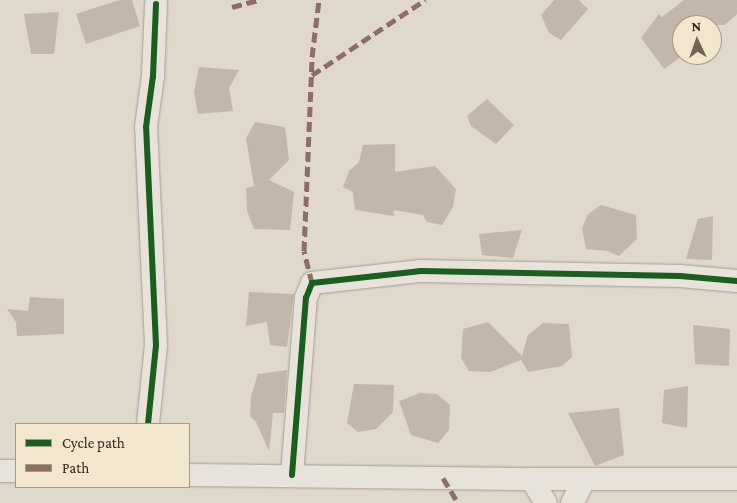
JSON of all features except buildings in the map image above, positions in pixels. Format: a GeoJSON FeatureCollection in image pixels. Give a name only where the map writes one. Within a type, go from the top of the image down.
{"type":"FeatureCollection","features":[{"type":"Feature","properties":{"kind":"street"},"geometry":{"type":"LineString","coordinates":[[148,423],[156,345],[146,127],[153,76],[156,4]]}},
{"type":"Feature","properties":{"kind":"street"},"geometry":{"type":"LineString","coordinates":[[292,475],[306,298],[312,283],[421,271],[680,276],[737,281]]}},
{"type":"Feature","properties":{"kind":"street"},"geometry":{"type":"LineString","coordinates":[[0,471],[15,471]]}},
{"type":"Feature","properties":{"kind":"street"},"geometry":{"type":"LineString","coordinates":[[190,475],[531,479],[737,479]]}},
{"type":"Feature","properties":{"kind":"street"},"geometry":{"type":"LineString","coordinates":[[531,479],[546,503]]}},
{"type":"Feature","properties":{"kind":"street"},"geometry":{"type":"LineString","coordinates":[[572,503],[585,479]]}},
{"type":"Feature","properties":{"kind":"marked path"},"geometry":{"type":"LineString","coordinates":[[232,7],[259,0]]}},
{"type":"Feature","properties":{"kind":"marked path"},"geometry":{"type":"LineString","coordinates":[[312,283],[304,251],[312,57],[319,0]]}},
{"type":"Feature","properties":{"kind":"marked path"},"geometry":{"type":"LineString","coordinates":[[312,75],[425,0]]}},
{"type":"Feature","properties":{"kind":"marked path"},"geometry":{"type":"LineString","coordinates":[[443,478],[458,503]]}},
{"type":"Feature","properties":{"kind":"cycle path"},"geometry":{"type":"LineString","coordinates":[[148,423],[156,345],[146,127],[153,76],[156,4]]}},
{"type":"Feature","properties":{"kind":"cycle path"},"geometry":{"type":"LineString","coordinates":[[292,475],[306,298],[312,283],[421,271],[680,276],[737,281]]}}]}
